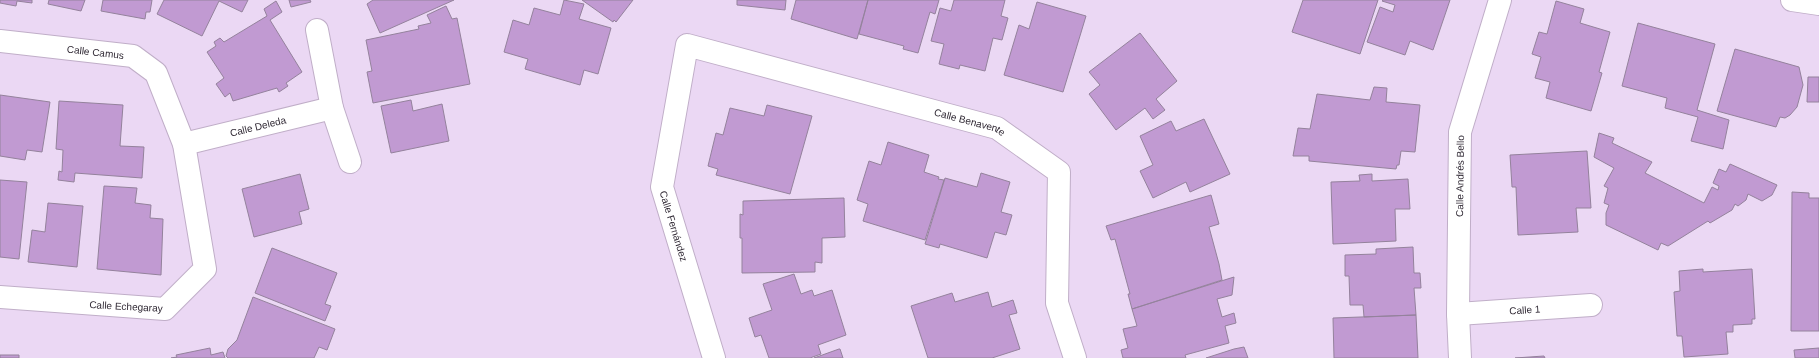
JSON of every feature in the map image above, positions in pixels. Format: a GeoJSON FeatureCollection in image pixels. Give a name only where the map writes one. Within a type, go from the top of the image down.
{"type":"FeatureCollection","features":[{"type":"Feature","properties":{"kind":"street","name":"Calle Andrés Bello"},"geometry":{"type":"LineString","coordinates":[[1460,358],[1458,314],[1460,132],[1500,0]]}},
{"type":"Feature","properties":{"kind":"street"},"geometry":{"type":"LineString","coordinates":[[1792,0],[1819,4]]}},
{"type":"Feature","properties":{"kind":"street"},"geometry":{"type":"LineString","coordinates":[[317,30],[332,108],[350,162]]}},
{"type":"Feature","properties":{"kind":"street","name":"Calle Camus"},"geometry":{"type":"LineString","coordinates":[[0,41],[133,56],[156,73],[184,144]]}},
{"type":"Feature","properties":{"kind":"street","name":"Calle Fernández"},"geometry":{"type":"LineString","coordinates":[[687,45],[662,187],[714,358]]}},
{"type":"Feature","properties":{"kind":"street","name":"Calle Benavente"},"geometry":{"type":"LineString","coordinates":[[687,45],[997,128],[1059,172],[1057,303],[1075,358]]}},
{"type":"Feature","properties":{"kind":"street","name":"Calle Deleda"},"geometry":{"type":"LineString","coordinates":[[184,144],[332,108]]}},
{"type":"Feature","properties":{"kind":"street","name":"Calle Echegaray"},"geometry":{"type":"LineString","coordinates":[[0,297],[165,310],[205,269],[184,144]]}},
{"type":"Feature","properties":{"kind":"street","name":"Calle 1"},"geometry":{"type":"LineString","coordinates":[[1458,314],[1591,305]]}},
{"type":"Feature","properties":{"kind":"building"},"geometry":{"type":"Polygon","coordinates":[[[0,0],[32,0],[32,3],[17,1],[16,6],[0,3],[0,0]]]}},
{"type":"Feature","properties":{"kind":"building"},"geometry":{"type":"Polygon","coordinates":[[[49,0],[85,0],[81,11],[48,4],[49,0]]]}},
{"type":"Feature","properties":{"kind":"building"},"geometry":{"type":"Polygon","coordinates":[[[103,0],[152,0],[150,12],[146,12],[145,19],[101,11],[103,0]]]}},
{"type":"Feature","properties":{"kind":"building"},"geometry":{"type":"Polygon","coordinates":[[[164,0],[248,0],[242,12],[219,1],[202,36],[157,14],[164,0]]]}},
{"type":"Feature","properties":{"kind":"building"},"geometry":{"type":"Polygon","coordinates":[[[289,0],[310,0],[311,2],[291,7],[289,0]]]}},
{"type":"Feature","properties":{"kind":"building"},"geometry":{"type":"Polygon","coordinates":[[[373,0],[454,0],[380,33],[367,4],[373,0]]]}},
{"type":"Feature","properties":{"kind":"building"},"geometry":{"type":"Polygon","coordinates":[[[564,0],[584,4],[579,19],[611,28],[598,74],[584,70],[580,85],[525,69],[528,59],[504,52],[513,20],[529,25],[534,8],[560,15],[564,0]]]}},
{"type":"Feature","properties":{"kind":"building"},"geometry":{"type":"Polygon","coordinates":[[[582,0],[633,0],[616,22],[614,20],[613,22],[582,0]]]}},
{"type":"Feature","properties":{"kind":"building"},"geometry":{"type":"Polygon","coordinates":[[[737,0],[786,0],[785,10],[737,5],[737,0]]]}},
{"type":"Feature","properties":{"kind":"building"},"geometry":{"type":"Polygon","coordinates":[[[796,0],[868,0],[857,39],[791,19],[796,0]]]}},
{"type":"Feature","properties":{"kind":"building"},"geometry":{"type":"Polygon","coordinates":[[[868,0],[939,0],[935,14],[930,12],[918,53],[903,49],[904,46],[859,34],[868,0]]]}},
{"type":"Feature","properties":{"kind":"building"},"geometry":{"type":"Polygon","coordinates":[[[954,0],[1005,0],[1001,16],[1008,18],[1002,40],[993,38],[985,71],[960,65],[959,69],[939,64],[944,44],[931,41],[940,8],[951,11],[954,0]]]}},
{"type":"Feature","properties":{"kind":"building"},"geometry":{"type":"Polygon","coordinates":[[[1303,0],[1378,0],[1360,54],[1292,32],[1303,0]]]}},
{"type":"Feature","properties":{"kind":"building"},"geometry":{"type":"Polygon","coordinates":[[[1450,0],[1433,50],[1410,41],[1405,55],[1367,42],[1380,7],[1393,12],[1395,5],[1382,1],[1450,0]]]}},
{"type":"Feature","properties":{"kind":"building"},"geometry":{"type":"Polygon","coordinates":[[[276,1],[282,12],[270,20],[302,72],[286,83],[288,86],[279,92],[277,88],[233,101],[230,93],[225,97],[216,84],[224,78],[207,52],[216,46],[214,42],[220,38],[224,42],[267,16],[264,9],[276,1]]]}},
{"type":"Feature","properties":{"kind":"building"},"geometry":{"type":"Polygon","coordinates":[[[1556,1],[1584,9],[1580,23],[1610,32],[1599,72],[1602,73],[1591,111],[1546,98],[1550,82],[1535,78],[1541,57],[1532,54],[1539,32],[1547,34],[1556,1]]]}},
{"type":"Feature","properties":{"kind":"building"},"geometry":{"type":"Polygon","coordinates":[[[1037,2],[1086,16],[1063,92],[1004,75],[1019,25],[1029,29],[1037,2]]]}},
{"type":"Feature","properties":{"kind":"building"},"geometry":{"type":"Polygon","coordinates":[[[446,6],[452,19],[457,18],[470,84],[373,103],[367,72],[372,71],[366,40],[419,29],[418,26],[431,23],[427,15],[446,6]]]}},
{"type":"Feature","properties":{"kind":"building"},"geometry":{"type":"Polygon","coordinates":[[[1638,23],[1715,44],[1697,110],[1729,120],[1723,149],[1691,141],[1698,117],[1665,108],[1667,98],[1622,86],[1638,23]]]}},
{"type":"Feature","properties":{"kind":"building"},"geometry":{"type":"Polygon","coordinates":[[[1140,33],[1177,81],[1156,99],[1165,110],[1153,119],[1145,108],[1116,130],[1089,94],[1100,85],[1089,72],[1140,33]]]}},
{"type":"Feature","properties":{"kind":"building"},"geometry":{"type":"Polygon","coordinates":[[[1735,49],[1799,67],[1803,85],[1797,107],[1785,118],[1780,117],[1776,127],[1717,111],[1735,49]]]}},
{"type":"Feature","properties":{"kind":"building"},"geometry":{"type":"Polygon","coordinates":[[[1808,77],[1819,77],[1819,102],[1807,102],[1808,77]]]}},
{"type":"Feature","properties":{"kind":"building"},"geometry":{"type":"Polygon","coordinates":[[[1374,87],[1387,88],[1386,102],[1420,105],[1415,152],[1401,151],[1399,165],[1397,165],[1396,169],[1309,161],[1309,156],[1293,156],[1298,128],[1310,129],[1317,94],[1370,100],[1374,87]]]}},
{"type":"Feature","properties":{"kind":"building"},"geometry":{"type":"Polygon","coordinates":[[[0,95],[50,102],[42,152],[27,150],[25,160],[0,156],[0,95]]]}},
{"type":"Feature","properties":{"kind":"building"},"geometry":{"type":"Polygon","coordinates":[[[411,100],[413,111],[442,104],[449,141],[391,153],[381,106],[411,100]]]}},
{"type":"Feature","properties":{"kind":"building"},"geometry":{"type":"Polygon","coordinates":[[[59,101],[123,105],[120,146],[144,147],[142,178],[75,173],[74,182],[58,180],[59,171],[62,172],[63,150],[56,149],[59,101]]]}},
{"type":"Feature","properties":{"kind":"building"},"geometry":{"type":"Polygon","coordinates":[[[767,105],[812,116],[790,194],[716,175],[718,169],[708,166],[716,133],[723,135],[730,108],[764,116],[767,105]]]}},
{"type":"Feature","properties":{"kind":"building"},"geometry":{"type":"Polygon","coordinates":[[[1204,119],[1230,174],[1190,192],[1186,182],[1153,198],[1140,171],[1153,165],[1140,136],[1171,121],[1176,131],[1204,119]]]}},
{"type":"Feature","properties":{"kind":"building"},"geometry":{"type":"Polygon","coordinates":[[[1599,133],[1614,138],[1612,143],[1652,162],[1645,173],[1704,203],[1712,187],[1718,190],[1719,186],[1713,183],[1719,169],[1726,172],[1730,164],[1777,185],[1772,195],[1762,201],[1748,194],[1746,200],[1738,206],[1735,204],[1732,210],[1710,223],[1708,221],[1668,246],[1661,243],[1658,250],[1606,225],[1606,213],[1609,205],[1604,203],[1608,188],[1604,186],[1614,168],[1594,157],[1599,133]]]}},
{"type":"Feature","properties":{"kind":"building"},"geometry":{"type":"Polygon","coordinates":[[[888,142],[929,155],[924,172],[939,177],[938,179],[944,180],[925,240],[863,221],[868,204],[857,200],[869,161],[881,165],[888,142]]]}},
{"type":"Feature","properties":{"kind":"building"},"geometry":{"type":"Polygon","coordinates":[[[1587,151],[1591,208],[1576,208],[1578,232],[1518,235],[1516,187],[1512,187],[1510,155],[1587,151]]]}},
{"type":"Feature","properties":{"kind":"building"},"geometry":{"type":"Polygon","coordinates":[[[981,173],[1010,182],[1001,212],[1012,215],[1006,235],[995,232],[987,258],[940,244],[939,248],[925,244],[945,178],[977,187],[981,173]]]}},
{"type":"Feature","properties":{"kind":"building"},"geometry":{"type":"Polygon","coordinates":[[[300,174],[309,209],[299,212],[302,224],[254,237],[242,189],[300,174]]]}},
{"type":"Feature","properties":{"kind":"building"},"geometry":{"type":"Polygon","coordinates":[[[1372,174],[1372,181],[1408,179],[1410,209],[1395,209],[1396,241],[1333,244],[1331,182],[1360,181],[1359,175],[1372,174]]]}},
{"type":"Feature","properties":{"kind":"building"},"geometry":{"type":"Polygon","coordinates":[[[0,180],[27,182],[19,259],[0,257],[0,180]]]}},
{"type":"Feature","properties":{"kind":"building"},"geometry":{"type":"Polygon","coordinates":[[[104,186],[137,188],[135,203],[151,205],[150,218],[163,219],[161,275],[97,269],[104,186]]]}},
{"type":"Feature","properties":{"kind":"building"},"geometry":{"type":"Polygon","coordinates":[[[1792,192],[1809,193],[1809,198],[1819,198],[1819,331],[1791,331],[1792,192]]]}},
{"type":"Feature","properties":{"kind":"building"},"geometry":{"type":"Polygon","coordinates":[[[1211,195],[1219,224],[1209,227],[1222,280],[1132,309],[1128,294],[1130,294],[1115,239],[1111,240],[1106,226],[1211,195]]]}},
{"type":"Feature","properties":{"kind":"building"},"geometry":{"type":"Polygon","coordinates":[[[844,198],[845,237],[822,238],[822,263],[815,262],[815,272],[742,273],[740,214],[743,215],[743,201],[844,198]]]}},
{"type":"Feature","properties":{"kind":"building"},"geometry":{"type":"Polygon","coordinates":[[[48,203],[83,206],[77,267],[28,262],[32,230],[45,232],[48,203]]]}},
{"type":"Feature","properties":{"kind":"building"},"geometry":{"type":"Polygon","coordinates":[[[1413,247],[1414,273],[1420,273],[1421,288],[1414,288],[1416,315],[1364,317],[1363,305],[1350,305],[1349,276],[1345,276],[1345,255],[1376,254],[1376,249],[1413,247]]]}},
{"type":"Feature","properties":{"kind":"building"},"geometry":{"type":"Polygon","coordinates":[[[272,248],[337,273],[325,304],[331,306],[325,321],[255,293],[272,248]]]}},
{"type":"Feature","properties":{"kind":"building"},"geometry":{"type":"Polygon","coordinates":[[[1703,269],[1703,272],[1752,269],[1755,319],[1752,319],[1752,324],[1733,325],[1733,332],[1726,332],[1728,354],[1684,357],[1682,336],[1677,336],[1674,292],[1680,291],[1679,271],[1703,269]]]}},
{"type":"Feature","properties":{"kind":"building"},"geometry":{"type":"Polygon","coordinates":[[[794,274],[801,294],[812,290],[814,296],[832,290],[846,335],[818,345],[821,354],[810,358],[769,358],[761,335],[755,337],[749,318],[772,310],[763,284],[794,274]]]}},
{"type":"Feature","properties":{"kind":"building"},"geometry":{"type":"Polygon","coordinates":[[[1234,277],[1232,295],[1217,299],[1222,317],[1234,313],[1236,323],[1225,326],[1229,343],[1185,355],[1186,358],[1123,358],[1121,350],[1128,348],[1123,329],[1137,326],[1132,309],[1234,277]]]}},
{"type":"Feature","properties":{"kind":"building"},"geometry":{"type":"Polygon","coordinates":[[[988,292],[992,307],[1013,300],[1017,313],[1009,315],[1020,349],[992,358],[928,358],[911,306],[952,293],[955,302],[988,292]]]}},
{"type":"Feature","properties":{"kind":"building"},"geometry":{"type":"Polygon","coordinates":[[[253,297],[335,329],[327,350],[319,347],[314,358],[228,358],[226,356],[228,349],[237,340],[253,297]]]}},
{"type":"Feature","properties":{"kind":"building"},"geometry":{"type":"Polygon","coordinates":[[[1416,315],[1418,358],[1334,358],[1333,318],[1416,315]]]}},
{"type":"Feature","properties":{"kind":"building"},"geometry":{"type":"Polygon","coordinates":[[[1244,347],[1248,358],[1206,358],[1234,349],[1244,347]]]}},
{"type":"Feature","properties":{"kind":"building"},"geometry":{"type":"Polygon","coordinates":[[[210,348],[211,355],[223,352],[225,358],[171,358],[177,357],[176,355],[210,348]]]}},
{"type":"Feature","properties":{"kind":"building"},"geometry":{"type":"Polygon","coordinates":[[[1819,348],[1819,358],[1795,358],[1794,350],[1819,348]]]}},
{"type":"Feature","properties":{"kind":"building"},"geometry":{"type":"Polygon","coordinates":[[[839,349],[843,358],[814,358],[839,349]]]}},
{"type":"Feature","properties":{"kind":"building"},"geometry":{"type":"Polygon","coordinates":[[[0,355],[19,355],[19,358],[0,358],[0,355]]]}},
{"type":"Feature","properties":{"kind":"building"},"geometry":{"type":"Polygon","coordinates":[[[1544,356],[1545,358],[1515,358],[1544,356]]]}}]}
